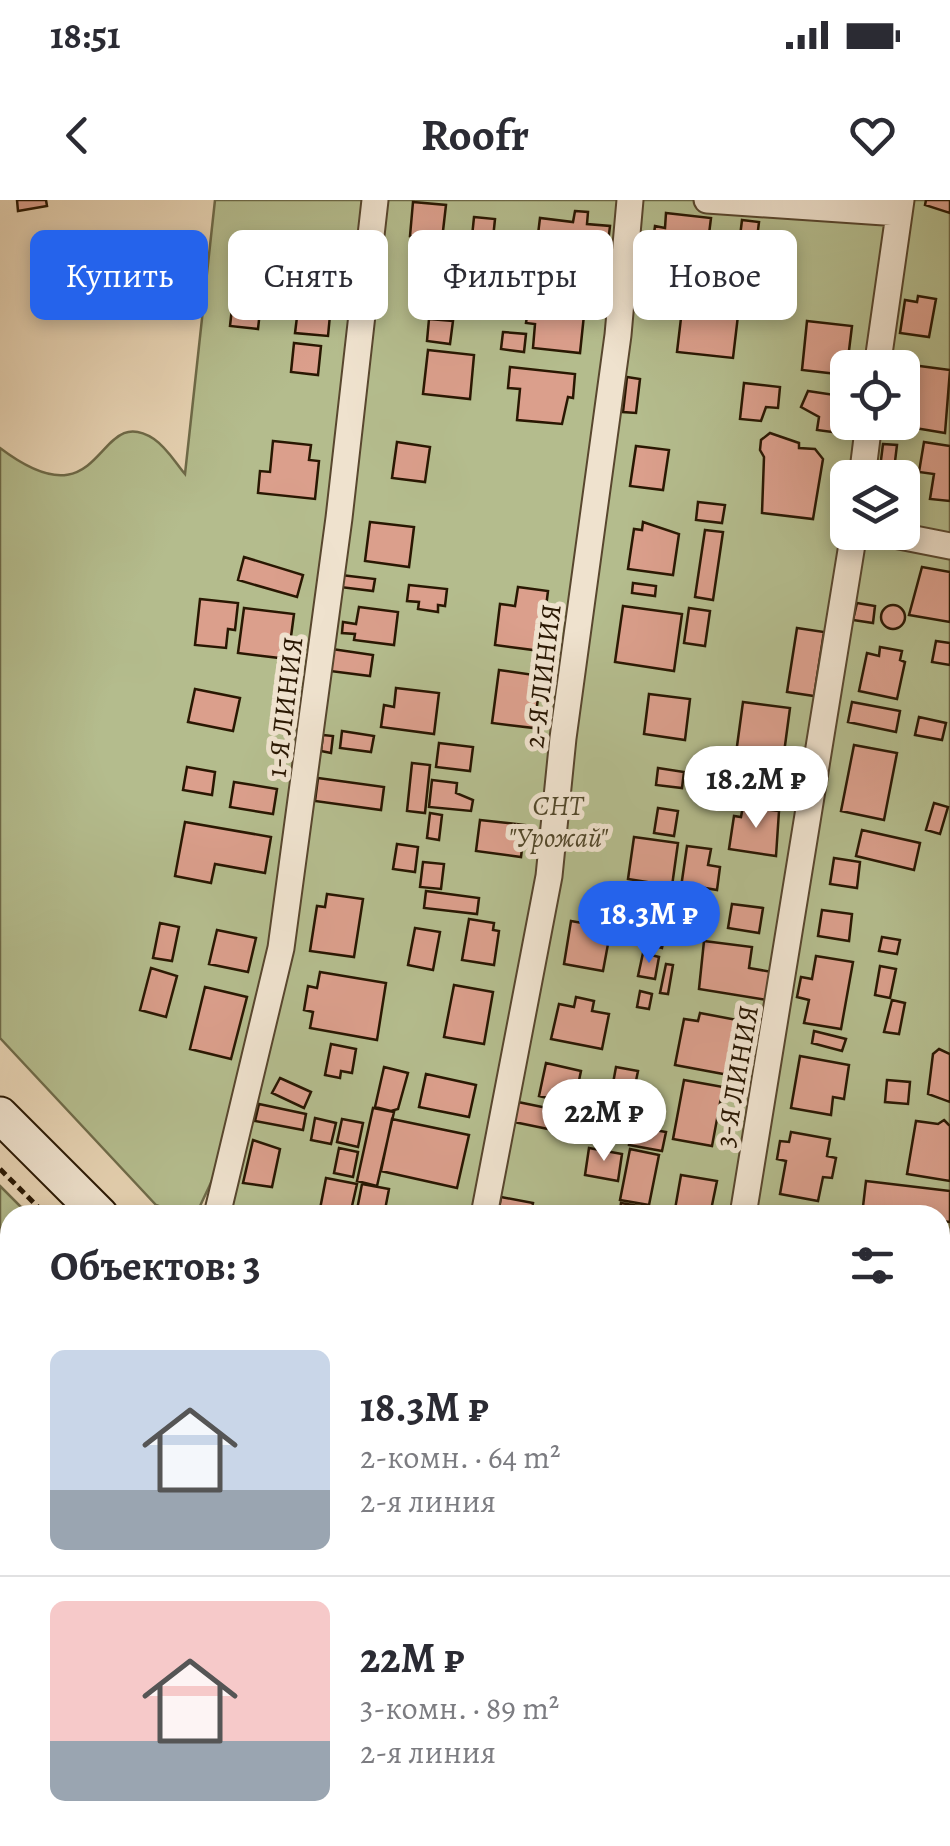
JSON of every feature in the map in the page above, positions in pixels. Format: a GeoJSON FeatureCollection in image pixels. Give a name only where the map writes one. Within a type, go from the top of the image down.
{"type":"FeatureCollection","features":[{"type":"Feature","properties":{"kind":"main road"},"geometry":{"type":"LineString","coordinates":[[0,1115],[90,1205]]}},
{"type":"Feature","properties":{"kind":"street","name":"1-Я ЛИНИЯ"},"geometry":{"type":"LineString","coordinates":[[219,1205],[282,948],[339,518],[374,200]]}},
{"type":"Feature","properties":{"kind":"street","name":"2-Я ЛИНИЯ"},"geometry":{"type":"LineString","coordinates":[[486,1205],[549,876],[618,334],[630,200]]}},
{"type":"Feature","properties":{"kind":"street"},"geometry":{"type":"LineString","coordinates":[[706,200],[900,206],[880,350]]}},
{"type":"Feature","properties":{"kind":"street"},"geometry":{"type":"LineString","coordinates":[[920,540],[950,546]]}},
{"type":"Feature","properties":{"kind":"street","name":"3-Я ЛИНИЯ"},"geometry":{"type":"LineString","coordinates":[[745,1205],[851,550]]}},
{"type":"Feature","properties":{"kind":"path"},"geometry":{"type":"LineString","coordinates":[[0,1169],[36,1205]]}},
{"type":"Feature","properties":{"kind":"green space","name":"СНТ \"Урожай\""},"geometry":{"type":"Polygon","coordinates":[[[215,200],[950,200],[950,1205],[232,1205],[216,1172],[200,1205],[156,1205],[0,1038],[0,448],[35,469],[61,475],[80,470],[120,435],[135,432],[159,443],[185,474],[202,320],[208,320],[208,264],[215,200]]]}},
{"type":"Feature","properties":{"kind":"green space"},"geometry":{"type":"Polygon","coordinates":[[[0,1186],[19,1205],[0,1205],[0,1186]]]}},
{"type":"Feature","properties":{"kind":"building"},"geometry":{"type":"Polygon","coordinates":[[[17,200],[46,200],[47,206],[18,211],[17,200]]]}},
{"type":"Feature","properties":{"kind":"building"},"geometry":{"type":"Polygon","coordinates":[[[926,200],[950,200],[950,213],[925,205],[926,200]]]}},
{"type":"Feature","properties":{"kind":"building"},"geometry":{"type":"Polygon","coordinates":[[[413,202],[446,205],[443,230],[411,230],[413,202]]]}},
{"type":"Feature","properties":{"kind":"building"},"geometry":{"type":"Polygon","coordinates":[[[575,211],[588,212],[587,224],[610,226],[610,230],[539,230],[540,218],[573,222],[575,211]]]}},
{"type":"Feature","properties":{"kind":"building"},"geometry":{"type":"Polygon","coordinates":[[[666,213],[711,218],[710,230],[654,230],[655,226],[665,228],[666,213]]]}},
{"type":"Feature","properties":{"kind":"building"},"geometry":{"type":"Polygon","coordinates":[[[474,217],[495,219],[494,230],[473,230],[474,217]]]}},
{"type":"Feature","properties":{"kind":"building"},"geometry":{"type":"Polygon","coordinates":[[[742,220],[759,222],[758,230],[741,230],[742,220]]]}},
{"type":"Feature","properties":{"kind":"building"},"geometry":{"type":"Polygon","coordinates":[[[918,296],[936,299],[929,337],[900,333],[905,300],[917,302],[918,296]]]}},
{"type":"Feature","properties":{"kind":"building"},"geometry":{"type":"Polygon","coordinates":[[[231,320],[259,320],[258,329],[230,326],[231,320]]]}},
{"type":"Feature","properties":{"kind":"building"},"geometry":{"type":"Polygon","coordinates":[[[297,320],[330,320],[328,336],[295,333],[297,320]]]}},
{"type":"Feature","properties":{"kind":"building"},"geometry":{"type":"Polygon","coordinates":[[[429,320],[453,321],[450,344],[427,341],[429,320]]]}},
{"type":"Feature","properties":{"kind":"building"},"geometry":{"type":"Polygon","coordinates":[[[583,320],[580,353],[533,348],[535,324],[526,323],[583,320]]]}},
{"type":"Feature","properties":{"kind":"building"},"geometry":{"type":"Polygon","coordinates":[[[681,320],[737,320],[733,358],[677,352],[681,320]]]}},
{"type":"Feature","properties":{"kind":"building"},"geometry":{"type":"Polygon","coordinates":[[[807,321],[852,326],[849,350],[830,350],[830,373],[802,370],[807,321]]]}},
{"type":"Feature","properties":{"kind":"building"},"geometry":{"type":"Polygon","coordinates":[[[503,332],[526,334],[524,352],[501,349],[503,332]]]}},
{"type":"Feature","properties":{"kind":"building"},"geometry":{"type":"Polygon","coordinates":[[[294,343],[321,346],[318,375],[291,372],[294,343]]]}},
{"type":"Feature","properties":{"kind":"building"},"geometry":{"type":"Polygon","coordinates":[[[428,350],[474,355],[470,399],[423,394],[428,350]]]}},
{"type":"Feature","properties":{"kind":"building"},"geometry":{"type":"Polygon","coordinates":[[[920,366],[950,370],[945,433],[920,429],[920,366]]]}},
{"type":"Feature","properties":{"kind":"building"},"geometry":{"type":"Polygon","coordinates":[[[510,367],[575,374],[573,398],[568,397],[562,424],[517,420],[520,389],[508,388],[510,367]]]}},
{"type":"Feature","properties":{"kind":"building"},"geometry":{"type":"Polygon","coordinates":[[[627,377],[640,379],[636,413],[623,412],[627,377]]]}},
{"type":"Feature","properties":{"kind":"building"},"geometry":{"type":"Polygon","coordinates":[[[744,383],[780,387],[778,408],[766,407],[761,421],[740,419],[744,383]]]}},
{"type":"Feature","properties":{"kind":"building"},"geometry":{"type":"Polygon","coordinates":[[[808,391],[830,394],[830,432],[817,430],[819,417],[801,407],[808,391]]]}},
{"type":"Feature","properties":{"kind":"building"},"geometry":{"type":"Polygon","coordinates":[[[770,433],[799,443],[799,448],[815,449],[823,459],[813,519],[762,513],[761,440],[770,433]]]}},
{"type":"Feature","properties":{"kind":"building"},"geometry":{"type":"Polygon","coordinates":[[[273,441],[311,445],[309,460],[319,461],[315,499],[258,493],[260,471],[270,472],[273,441]]]}},
{"type":"Feature","properties":{"kind":"building"},"geometry":{"type":"Polygon","coordinates":[[[397,442],[430,447],[425,482],[392,478],[397,442]]]}},
{"type":"Feature","properties":{"kind":"building"},"geometry":{"type":"Polygon","coordinates":[[[924,442],[950,446],[950,501],[930,499],[934,474],[920,472],[924,442]]]}},
{"type":"Feature","properties":{"kind":"building"},"geometry":{"type":"Polygon","coordinates":[[[883,444],[897,445],[895,460],[881,460],[883,444]]]}},
{"type":"Feature","properties":{"kind":"building"},"geometry":{"type":"Polygon","coordinates":[[[636,446],[669,450],[663,490],[630,486],[636,446]]]}},
{"type":"Feature","properties":{"kind":"building"},"geometry":{"type":"Polygon","coordinates":[[[698,502],[725,505],[722,523],[696,520],[698,502]]]}},
{"type":"Feature","properties":{"kind":"building"},"geometry":{"type":"Polygon","coordinates":[[[370,522],[414,527],[409,567],[365,561],[370,522]]]}},
{"type":"Feature","properties":{"kind":"building"},"geometry":{"type":"Polygon","coordinates":[[[643,522],[679,534],[673,575],[628,569],[634,529],[642,530],[643,522]]]}},
{"type":"Feature","properties":{"kind":"building"},"geometry":{"type":"Polygon","coordinates":[[[705,530],[723,532],[713,600],[695,597],[705,530]]]}},
{"type":"Feature","properties":{"kind":"building"},"geometry":{"type":"Polygon","coordinates":[[[244,557],[303,575],[297,597],[238,580],[244,557]]]}},
{"type":"Feature","properties":{"kind":"building"},"geometry":{"type":"Polygon","coordinates":[[[922,567],[950,572],[950,622],[909,615],[922,567]]]}},
{"type":"Feature","properties":{"kind":"building"},"geometry":{"type":"Polygon","coordinates":[[[341,575],[375,579],[373,591],[340,587],[341,575]]]}},
{"type":"Feature","properties":{"kind":"building"},"geometry":{"type":"Polygon","coordinates":[[[633,583],[656,586],[655,596],[632,593],[633,583]]]}},
{"type":"Feature","properties":{"kind":"building"},"geometry":{"type":"Polygon","coordinates":[[[409,585],[447,589],[445,606],[438,605],[438,612],[418,609],[419,602],[407,601],[409,585]]]}},
{"type":"Feature","properties":{"kind":"building"},"geometry":{"type":"Polygon","coordinates":[[[518,587],[548,591],[544,623],[548,623],[541,651],[495,645],[500,604],[515,606],[518,587]]]}},
{"type":"Feature","properties":{"kind":"building"},"geometry":{"type":"Polygon","coordinates":[[[200,599],[238,603],[235,630],[228,629],[226,648],[195,645],[200,599]]]}},
{"type":"Feature","properties":{"kind":"building"},"geometry":{"type":"Polygon","coordinates":[[[857,603],[875,606],[873,623],[853,620],[857,603]]]}},
{"type":"Feature","properties":{"kind":"building"},"geometry":{"type":"Polygon","coordinates":[[[893,605],[905,617],[893,629],[881,617],[893,605]]]}},
{"type":"Feature","properties":{"kind":"building"},"geometry":{"type":"Polygon","coordinates":[[[623,606],[682,614],[674,671],[615,662],[623,606]]]}},
{"type":"Feature","properties":{"kind":"building"},"geometry":{"type":"Polygon","coordinates":[[[359,607],[398,612],[394,645],[354,640],[355,634],[342,633],[343,622],[356,624],[359,607]]]}},
{"type":"Feature","properties":{"kind":"building"},"geometry":{"type":"Polygon","coordinates":[[[244,608],[294,614],[288,659],[238,653],[244,608]]]}},
{"type":"Feature","properties":{"kind":"building"},"geometry":{"type":"Polygon","coordinates":[[[689,608],[710,611],[705,646],[684,643],[689,608]]]}},
{"type":"Feature","properties":{"kind":"building"},"geometry":{"type":"Polygon","coordinates":[[[797,628],[824,632],[814,696],[787,692],[797,628]]]}},
{"type":"Feature","properties":{"kind":"building"},"geometry":{"type":"Polygon","coordinates":[[[936,641],[950,643],[950,665],[932,662],[936,641]]]}},
{"type":"Feature","properties":{"kind":"building"},"geometry":{"type":"Polygon","coordinates":[[[880,647],[902,651],[900,660],[905,662],[897,699],[859,691],[867,653],[879,656],[880,647]]]}},
{"type":"Feature","properties":{"kind":"building"},"geometry":{"type":"Polygon","coordinates":[[[332,649],[373,655],[370,676],[330,671],[332,649]]]}},
{"type":"Feature","properties":{"kind":"building"},"geometry":{"type":"Polygon","coordinates":[[[499,670],[541,676],[534,728],[492,723],[499,670]]]}},
{"type":"Feature","properties":{"kind":"building"},"geometry":{"type":"Polygon","coordinates":[[[396,688],[439,693],[434,734],[381,727],[384,705],[394,707],[396,688]]]}},
{"type":"Feature","properties":{"kind":"building"},"geometry":{"type":"Polygon","coordinates":[[[195,689],[240,698],[233,731],[188,722],[195,689]]]}},
{"type":"Feature","properties":{"kind":"building"},"geometry":{"type":"Polygon","coordinates":[[[649,694],[690,699],[685,740],[644,734],[649,694]]]}},
{"type":"Feature","properties":{"kind":"building"},"geometry":{"type":"Polygon","coordinates":[[[743,702],[790,708],[782,768],[735,761],[743,702]]]}},
{"type":"Feature","properties":{"kind":"building"},"geometry":{"type":"Polygon","coordinates":[[[852,702],[900,711],[896,732],[848,722],[852,702]]]}},
{"type":"Feature","properties":{"kind":"building"},"geometry":{"type":"Polygon","coordinates":[[[919,717],[946,723],[942,740],[915,735],[919,717]]]}},
{"type":"Feature","properties":{"kind":"building"},"geometry":{"type":"Polygon","coordinates":[[[342,731],[374,736],[371,752],[340,748],[342,731]]]}},
{"type":"Feature","properties":{"kind":"building"},"geometry":{"type":"Polygon","coordinates":[[[323,735],[333,736],[331,753],[321,751],[323,735]]]}},
{"type":"Feature","properties":{"kind":"building"},"geometry":{"type":"Polygon","coordinates":[[[439,743],[473,747],[470,771],[436,767],[439,743]]]}},
{"type":"Feature","properties":{"kind":"building"},"geometry":{"type":"Polygon","coordinates":[[[854,745],[897,753],[884,820],[841,811],[854,745]]]}},
{"type":"Feature","properties":{"kind":"building"},"geometry":{"type":"Polygon","coordinates":[[[412,763],[430,765],[425,813],[407,811],[412,763]]]}},
{"type":"Feature","properties":{"kind":"building"},"geometry":{"type":"Polygon","coordinates":[[[187,767],[215,772],[212,795],[183,790],[187,767]]]}},
{"type":"Feature","properties":{"kind":"building"},"geometry":{"type":"Polygon","coordinates":[[[658,768],[684,772],[682,788],[656,785],[658,768]]]}},
{"type":"Feature","properties":{"kind":"building"},"geometry":{"type":"Polygon","coordinates":[[[318,778],[384,787],[381,810],[315,801],[318,778]]]}},
{"type":"Feature","properties":{"kind":"building"},"geometry":{"type":"Polygon","coordinates":[[[432,780],[457,783],[456,793],[473,800],[471,811],[429,807],[432,780]]]}},
{"type":"Feature","properties":{"kind":"building"},"geometry":{"type":"Polygon","coordinates":[[[234,782],[277,789],[273,814],[230,807],[234,782]]]}},
{"type":"Feature","properties":{"kind":"building"},"geometry":{"type":"Polygon","coordinates":[[[934,803],[948,807],[940,834],[926,830],[934,803]]]}},
{"type":"Feature","properties":{"kind":"building"},"geometry":{"type":"Polygon","coordinates":[[[743,806],[779,811],[776,856],[729,849],[734,816],[741,817],[743,806]]]}},
{"type":"Feature","properties":{"kind":"building"},"geometry":{"type":"Polygon","coordinates":[[[658,808],[678,811],[674,836],[654,833],[658,808]]]}},
{"type":"Feature","properties":{"kind":"building"},"geometry":{"type":"Polygon","coordinates":[[[430,813],[442,815],[439,840],[427,838],[430,813]]]}},
{"type":"Feature","properties":{"kind":"building"},"geometry":{"type":"Polygon","coordinates":[[[480,820],[525,825],[521,857],[476,851],[480,820]]]}},
{"type":"Feature","properties":{"kind":"building"},"geometry":{"type":"Polygon","coordinates":[[[185,822],[271,837],[265,873],[215,864],[211,883],[175,876],[185,822]]]}},
{"type":"Feature","properties":{"kind":"building"},"geometry":{"type":"Polygon","coordinates":[[[862,830],[920,843],[914,870],[856,856],[862,830]]]}},
{"type":"Feature","properties":{"kind":"building"},"geometry":{"type":"Polygon","coordinates":[[[634,837],[678,843],[672,886],[628,879],[634,837]]]}},
{"type":"Feature","properties":{"kind":"building"},"geometry":{"type":"Polygon","coordinates":[[[397,844],[418,847],[415,872],[393,869],[397,844]]]}},
{"type":"Feature","properties":{"kind":"building"},"geometry":{"type":"Polygon","coordinates":[[[687,846],[711,849],[708,865],[720,867],[717,890],[705,888],[701,911],[678,908],[687,846]]]}},
{"type":"Feature","properties":{"kind":"building"},"geometry":{"type":"Polygon","coordinates":[[[834,858],[860,862],[857,888],[830,884],[834,858]]]}},
{"type":"Feature","properties":{"kind":"building"},"geometry":{"type":"Polygon","coordinates":[[[423,862],[444,864],[441,889],[420,887],[423,862]]]}},
{"type":"Feature","properties":{"kind":"building"},"geometry":{"type":"Polygon","coordinates":[[[426,891],[479,898],[477,914],[424,908],[426,891]]]}},
{"type":"Feature","properties":{"kind":"building"},"geometry":{"type":"Polygon","coordinates":[[[327,894],[363,899],[354,957],[310,951],[317,906],[325,907],[327,894]]]}},
{"type":"Feature","properties":{"kind":"building"},"geometry":{"type":"Polygon","coordinates":[[[732,904],[763,908],[759,933],[728,928],[732,904]]]}},
{"type":"Feature","properties":{"kind":"building"},"geometry":{"type":"Polygon","coordinates":[[[822,910],[852,914],[849,941],[818,936],[822,910]]]}},
{"type":"Feature","properties":{"kind":"building"},"geometry":{"type":"Polygon","coordinates":[[[469,919],[494,923],[493,930],[499,931],[494,965],[462,960],[469,919]]]}},
{"type":"Feature","properties":{"kind":"building"},"geometry":{"type":"Polygon","coordinates":[[[571,921],[611,928],[603,971],[564,964],[571,921]]]}},
{"type":"Feature","properties":{"kind":"building"},"geometry":{"type":"Polygon","coordinates":[[[656,922],[667,924],[662,948],[651,945],[656,922]]]}},
{"type":"Feature","properties":{"kind":"building"},"geometry":{"type":"Polygon","coordinates":[[[160,923],[179,927],[172,961],[153,958],[160,923]]]}},
{"type":"Feature","properties":{"kind":"building"},"geometry":{"type":"Polygon","coordinates":[[[415,928],[440,932],[433,970],[408,965],[415,928]]]}},
{"type":"Feature","properties":{"kind":"building"},"geometry":{"type":"Polygon","coordinates":[[[217,930],[256,938],[248,972],[209,964],[217,930]]]}},
{"type":"Feature","properties":{"kind":"building"},"geometry":{"type":"Polygon","coordinates":[[[882,937],[900,940],[897,954],[879,951],[882,937]]]}},
{"type":"Feature","properties":{"kind":"building"},"geometry":{"type":"Polygon","coordinates":[[[704,941],[752,947],[749,968],[772,972],[767,1000],[699,989],[704,941]]]}},
{"type":"Feature","properties":{"kind":"building"},"geometry":{"type":"Polygon","coordinates":[[[643,953],[659,957],[655,979],[638,976],[643,953]]]}},
{"type":"Feature","properties":{"kind":"building"},"geometry":{"type":"Polygon","coordinates":[[[816,956],[853,962],[841,1029],[804,1023],[809,1000],[797,997],[801,977],[812,979],[816,956]]]}},
{"type":"Feature","properties":{"kind":"building"},"geometry":{"type":"Polygon","coordinates":[[[666,964],[673,965],[668,994],[660,993],[666,964]]]}},
{"type":"Feature","properties":{"kind":"building"},"geometry":{"type":"Polygon","coordinates":[[[880,966],[896,969],[890,998],[875,995],[880,966]]]}},
{"type":"Feature","properties":{"kind":"building"},"geometry":{"type":"Polygon","coordinates":[[[151,968],[177,976],[166,1017],[140,1010],[151,968]]]}},
{"type":"Feature","properties":{"kind":"building"},"geometry":{"type":"Polygon","coordinates":[[[320,972],[386,983],[377,1040],[310,1028],[313,1012],[304,1010],[308,986],[317,988],[320,972]]]}},
{"type":"Feature","properties":{"kind":"building"},"geometry":{"type":"Polygon","coordinates":[[[454,985],[493,992],[484,1044],[444,1037],[454,985]]]}},
{"type":"Feature","properties":{"kind":"building"},"geometry":{"type":"Polygon","coordinates":[[[205,987],[247,997],[231,1059],[190,1049],[205,987]]]}},
{"type":"Feature","properties":{"kind":"building"},"geometry":{"type":"Polygon","coordinates":[[[640,991],[652,994],[649,1009],[637,1007],[640,991]]]}},
{"type":"Feature","properties":{"kind":"building"},"geometry":{"type":"Polygon","coordinates":[[[576,997],[594,1001],[592,1011],[609,1014],[602,1049],[551,1039],[559,1004],[574,1007],[576,997]]]}},
{"type":"Feature","properties":{"kind":"building"},"geometry":{"type":"Polygon","coordinates":[[[892,1000],[905,1003],[899,1034],[884,1032],[892,1000]]]}},
{"type":"Feature","properties":{"kind":"building"},"geometry":{"type":"Polygon","coordinates":[[[700,1013],[737,1020],[736,1029],[742,1035],[740,1047],[745,1048],[741,1071],[735,1070],[734,1076],[675,1065],[684,1019],[698,1021],[700,1013]]]}},
{"type":"Feature","properties":{"kind":"building"},"geometry":{"type":"Polygon","coordinates":[[[814,1031],[846,1039],[842,1051],[812,1043],[814,1031]]]}},
{"type":"Feature","properties":{"kind":"building"},"geometry":{"type":"Polygon","coordinates":[[[331,1044],[356,1049],[352,1073],[341,1071],[340,1078],[325,1075],[331,1044]]]}},
{"type":"Feature","properties":{"kind":"building"},"geometry":{"type":"Polygon","coordinates":[[[939,1049],[950,1054],[950,1102],[928,1094],[933,1054],[939,1049]]]}},
{"type":"Feature","properties":{"kind":"building"},"geometry":{"type":"Polygon","coordinates":[[[800,1056],[849,1065],[844,1099],[833,1097],[831,1115],[791,1108],[800,1056]]]}},
{"type":"Feature","properties":{"kind":"building"},"geometry":{"type":"Polygon","coordinates":[[[546,1063],[581,1071],[574,1104],[539,1096],[546,1063]]]}},
{"type":"Feature","properties":{"kind":"building"},"geometry":{"type":"Polygon","coordinates":[[[384,1067],[408,1073],[398,1109],[391,1111],[375,1107],[384,1067]]]}},
{"type":"Feature","properties":{"kind":"building"},"geometry":{"type":"Polygon","coordinates":[[[616,1067],[638,1071],[630,1110],[609,1105],[616,1067]]]}},
{"type":"Feature","properties":{"kind":"building"},"geometry":{"type":"Polygon","coordinates":[[[426,1074],[476,1085],[469,1117],[419,1107],[426,1074]]]}},
{"type":"Feature","properties":{"kind":"building"},"geometry":{"type":"Polygon","coordinates":[[[280,1078],[311,1092],[304,1108],[272,1093],[280,1078]]]}},
{"type":"Feature","properties":{"kind":"building"},"geometry":{"type":"Polygon","coordinates":[[[684,1080],[723,1087],[712,1146],[673,1139],[684,1080]]]}},
{"type":"Feature","properties":{"kind":"building"},"geometry":{"type":"Polygon","coordinates":[[[887,1080],[910,1082],[908,1104],[885,1102],[887,1080]]]}},
{"type":"Feature","properties":{"kind":"building"},"geometry":{"type":"Polygon","coordinates":[[[518,1102],[552,1109],[548,1129],[514,1122],[518,1102]]]}},
{"type":"Feature","properties":{"kind":"building"},"geometry":{"type":"Polygon","coordinates":[[[259,1104],[306,1114],[303,1130],[255,1121],[259,1104]]]}},
{"type":"Feature","properties":{"kind":"building"},"geometry":{"type":"Polygon","coordinates":[[[373,1108],[394,1112],[377,1186],[357,1181],[373,1108]]]}},
{"type":"Feature","properties":{"kind":"building"},"geometry":{"type":"Polygon","coordinates":[[[315,1118],[336,1123],[331,1144],[311,1140],[315,1118]]]}},
{"type":"Feature","properties":{"kind":"building"},"geometry":{"type":"Polygon","coordinates":[[[342,1119],[363,1123],[358,1147],[337,1142],[342,1119]]]}},
{"type":"Feature","properties":{"kind":"building"},"geometry":{"type":"Polygon","coordinates":[[[392,1119],[469,1135],[457,1188],[381,1171],[392,1119]]]}},
{"type":"Feature","properties":{"kind":"building"},"geometry":{"type":"Polygon","coordinates":[[[944,1120],[950,1126],[950,1181],[907,1174],[916,1121],[938,1124],[944,1120]]]}},
{"type":"Feature","properties":{"kind":"building"},"geometry":{"type":"Polygon","coordinates":[[[632,1126],[666,1132],[662,1151],[629,1145],[632,1126]]]}},
{"type":"Feature","properties":{"kind":"building"},"geometry":{"type":"Polygon","coordinates":[[[791,1132],[830,1139],[827,1156],[836,1158],[832,1178],[823,1177],[818,1201],[780,1194],[786,1161],[777,1159],[780,1141],[789,1142],[791,1132]]]}},
{"type":"Feature","properties":{"kind":"building"},"geometry":{"type":"Polygon","coordinates":[[[253,1140],[280,1149],[272,1187],[243,1183],[253,1140]]]}},
{"type":"Feature","properties":{"kind":"building"},"geometry":{"type":"Polygon","coordinates":[[[339,1148],[358,1152],[353,1177],[334,1173],[339,1148]]]}},
{"type":"Feature","properties":{"kind":"building"},"geometry":{"type":"Polygon","coordinates":[[[589,1148],[622,1154],[618,1181],[585,1175],[589,1148]]]}},
{"type":"Feature","properties":{"kind":"building"},"geometry":{"type":"Polygon","coordinates":[[[630,1149],[659,1155],[649,1205],[620,1200],[630,1149]]]}},
{"type":"Feature","properties":{"kind":"building"},"geometry":{"type":"Polygon","coordinates":[[[681,1175],[717,1181],[712,1205],[676,1205],[681,1175]]]}},
{"type":"Feature","properties":{"kind":"building"},"geometry":{"type":"Polygon","coordinates":[[[326,1178],[357,1184],[352,1205],[321,1205],[326,1178]]]}},
{"type":"Feature","properties":{"kind":"building"},"geometry":{"type":"Polygon","coordinates":[[[866,1181],[950,1191],[950,1205],[863,1205],[866,1181]]]}},
{"type":"Feature","properties":{"kind":"building"},"geometry":{"type":"Polygon","coordinates":[[[362,1184],[389,1189],[386,1205],[358,1205],[362,1184]]]}},
{"type":"Feature","properties":{"kind":"building"},"geometry":{"type":"Polygon","coordinates":[[[501,1197],[533,1203],[533,1205],[500,1205],[501,1197]]]}}]}
